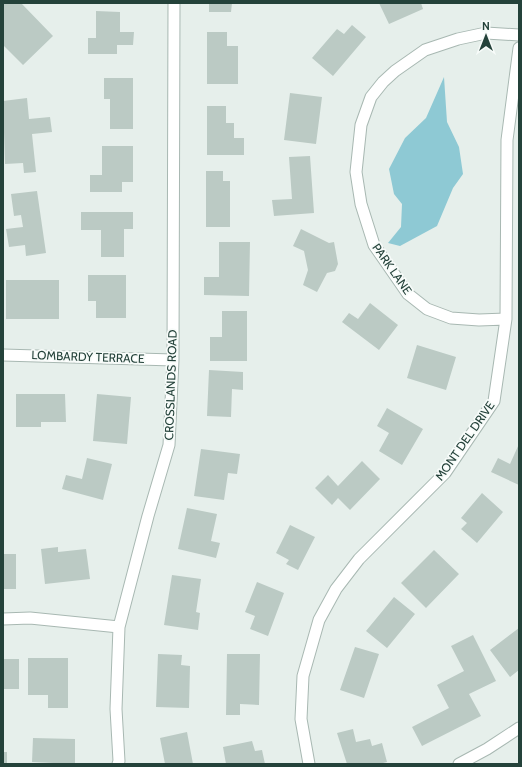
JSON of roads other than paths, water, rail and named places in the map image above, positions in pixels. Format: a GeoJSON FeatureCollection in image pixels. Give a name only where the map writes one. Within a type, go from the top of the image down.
{"type":"FeatureCollection","features":[{"type":"Feature","properties":{"kind":"street","name":"CROSSLANDS ROAD"},"geometry":{"type":"LineString","coordinates":[[120,763],[116,709],[119,626],[148,516],[169,445],[173,360],[174,3]]}},
{"type":"Feature","properties":{"kind":"street","name":"PARK LANE"},"geometry":{"type":"LineString","coordinates":[[506,319],[479,320],[451,318],[428,309],[408,294],[374,245],[361,204],[356,172],[361,125],[371,97],[382,82],[395,71],[425,50],[458,39],[486,33],[519,35]]}},
{"type":"Feature","properties":{"kind":"street","name":"MONT DEL DRIVE"},"geometry":{"type":"LineString","coordinates":[[309,764],[301,719],[303,676],[319,620],[336,589],[359,559],[445,473],[494,401],[506,319],[507,140],[519,48]]}},
{"type":"Feature","properties":{"kind":"street","name":"LOMBARDY TERRACE"},"geometry":{"type":"LineString","coordinates":[[3,355],[173,360]]}},
{"type":"Feature","properties":{"kind":"street"},"geometry":{"type":"LineString","coordinates":[[3,620],[30,618],[119,626]]}},
{"type":"Feature","properties":{"kind":"street"},"geometry":{"type":"LineString","coordinates":[[459,764],[487,749],[519,728]]}},
{"type":"Feature","properties":{"kind":"water"},"geometry":{"type":"Polygon","coordinates":[[[444,77],[447,122],[459,147],[463,174],[453,188],[437,226],[400,246],[388,243],[401,227],[402,204],[394,194],[389,169],[405,138],[426,118],[444,77]]]}}]}
